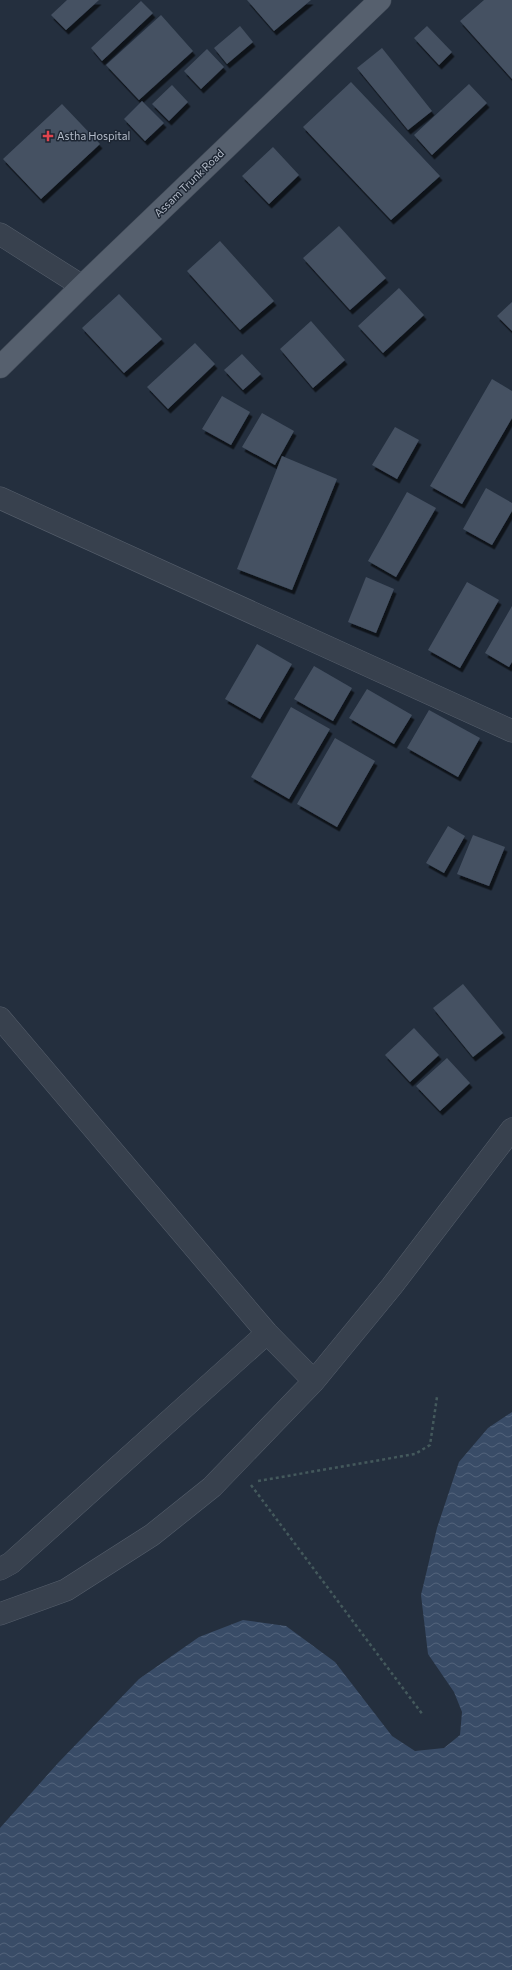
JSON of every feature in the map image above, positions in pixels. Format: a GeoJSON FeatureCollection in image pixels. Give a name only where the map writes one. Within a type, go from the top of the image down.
{"type":"FeatureCollection","features":[{"type":"Feature","properties":{"kind":"main road","name":"Assam Trunk Road"},"geometry":{"type":"LineString","coordinates":[[0,367],[372,3]]}},
{"type":"Feature","properties":{"kind":"street"},"geometry":{"type":"LineString","coordinates":[[0,234],[82,286]]}},
{"type":"Feature","properties":{"kind":"street"},"geometry":{"type":"LineString","coordinates":[[0,498],[512,731]]}},
{"type":"Feature","properties":{"kind":"street"},"geometry":{"type":"LineString","coordinates":[[0,1018],[267,1333],[314,1380]]}},
{"type":"Feature","properties":{"kind":"street"},"geometry":{"type":"LineString","coordinates":[[0,1614],[66,1590],[152,1535],[212,1487],[314,1380],[392,1286],[512,1129]]}},
{"type":"Feature","properties":{"kind":"street"},"geometry":{"type":"LineString","coordinates":[[0,1569],[11,1563],[267,1333]]}},
{"type":"Feature","properties":{"kind":"path"},"geometry":{"type":"LineString","coordinates":[[423,1715],[249,1482],[415,1454],[430,1445],[437,1397]]}},
{"type":"Feature","properties":{"kind":"water"},"geometry":{"type":"Polygon","coordinates":[[[512,1412],[512,1970],[0,1970],[0,1828],[58,1763],[139,1679],[199,1637],[243,1620],[286,1626],[335,1662],[392,1736],[415,1751],[444,1748],[460,1735],[462,1712],[454,1692],[428,1654],[421,1595],[437,1528],[459,1462],[488,1428],[512,1412]]]}},
{"type":"Feature","properties":{"kind":"building"},"geometry":{"type":"Polygon","coordinates":[[[67,0],[99,0],[66,30],[51,15],[67,0]]]}},
{"type":"Feature","properties":{"kind":"building"},"geometry":{"type":"Polygon","coordinates":[[[247,0],[311,0],[274,31],[247,0]]]}},
{"type":"Feature","properties":{"kind":"building"},"geometry":{"type":"Polygon","coordinates":[[[484,0],[512,0],[512,79],[460,21],[484,0]]]}},
{"type":"Feature","properties":{"kind":"building"},"geometry":{"type":"Polygon","coordinates":[[[141,1],[153,13],[102,61],[91,48],[141,1]]]}},
{"type":"Feature","properties":{"kind":"building"},"geometry":{"type":"Polygon","coordinates":[[[161,15],[193,51],[139,100],[106,65],[161,15]]]}},
{"type":"Feature","properties":{"kind":"building"},"geometry":{"type":"Polygon","coordinates":[[[240,26],[253,42],[227,64],[214,48],[240,26]]]}},
{"type":"Feature","properties":{"kind":"building"},"geometry":{"type":"Polygon","coordinates":[[[427,26],[452,52],[439,65],[414,38],[427,26]]]}},
{"type":"Feature","properties":{"kind":"building"},"geometry":{"type":"Polygon","coordinates":[[[382,48],[432,111],[408,130],[357,68],[382,48]]]}},
{"type":"Feature","properties":{"kind":"building"},"geometry":{"type":"Polygon","coordinates":[[[207,49],[224,67],[201,89],[184,71],[207,49]]]}},
{"type":"Feature","properties":{"kind":"building"},"geometry":{"type":"Polygon","coordinates":[[[351,82],[440,176],[391,220],[303,127],[351,82]]]}},
{"type":"Feature","properties":{"kind":"building"},"geometry":{"type":"Polygon","coordinates":[[[469,84],[487,103],[432,155],[414,135],[469,84]]]}},
{"type":"Feature","properties":{"kind":"building"},"geometry":{"type":"Polygon","coordinates":[[[172,85],[188,102],[169,121],[152,104],[172,85]]]}},
{"type":"Feature","properties":{"kind":"building"},"geometry":{"type":"Polygon","coordinates":[[[142,101],[164,123],[145,141],[124,119],[142,101]]]}},
{"type":"Feature","properties":{"kind":"building"},"geometry":{"type":"Polygon","coordinates":[[[62,104],[100,144],[41,199],[3,159],[62,104]]]}},
{"type":"Feature","properties":{"kind":"building"},"geometry":{"type":"Polygon","coordinates":[[[273,147],[299,175],[269,204],[242,176],[273,147]]]}},
{"type":"Feature","properties":{"kind":"building"},"geometry":{"type":"Polygon","coordinates":[[[339,226],[386,278],[350,310],[303,258],[339,226]]]}},
{"type":"Feature","properties":{"kind":"building"},"geometry":{"type":"Polygon","coordinates":[[[220,241],[274,301],[240,330],[187,271],[220,241]]]}},
{"type":"Feature","properties":{"kind":"building"},"geometry":{"type":"Polygon","coordinates":[[[399,288],[424,315],[383,353],[358,326],[399,288]]]}},
{"type":"Feature","properties":{"kind":"building"},"geometry":{"type":"Polygon","coordinates":[[[119,294],[162,339],[124,373],[82,328],[119,294]]]}},
{"type":"Feature","properties":{"kind":"building"},"geometry":{"type":"Polygon","coordinates":[[[512,302],[512,331],[497,316],[512,302]]]}},
{"type":"Feature","properties":{"kind":"building"},"geometry":{"type":"Polygon","coordinates":[[[311,321],[345,360],[313,388],[280,349],[311,321]]]}},
{"type":"Feature","properties":{"kind":"building"},"geometry":{"type":"Polygon","coordinates":[[[195,343],[215,364],[168,409],[147,387],[195,343]]]}},
{"type":"Feature","properties":{"kind":"building"},"geometry":{"type":"Polygon","coordinates":[[[242,354],[261,374],[243,390],[224,370],[242,354]]]}},
{"type":"Feature","properties":{"kind":"building"},"geometry":{"type":"Polygon","coordinates":[[[492,379],[512,391],[512,418],[462,504],[430,486],[492,379]]]}},
{"type":"Feature","properties":{"kind":"building"},"geometry":{"type":"Polygon","coordinates":[[[222,396],[250,412],[231,445],[202,429],[222,396]]]}},
{"type":"Feature","properties":{"kind":"building"},"geometry":{"type":"Polygon","coordinates":[[[262,413],[294,431],[275,465],[242,447],[262,413]]]}},
{"type":"Feature","properties":{"kind":"building"},"geometry":{"type":"Polygon","coordinates":[[[395,427],[419,440],[397,479],[372,465],[395,427]]]}},
{"type":"Feature","properties":{"kind":"building"},"geometry":{"type":"Polygon","coordinates":[[[282,456],[337,479],[292,590],[237,569],[282,456]]]}},
{"type":"Feature","properties":{"kind":"building"},"geometry":{"type":"Polygon","coordinates":[[[486,488],[512,503],[512,511],[492,545],[463,529],[486,488]]]}},
{"type":"Feature","properties":{"kind":"building"},"geometry":{"type":"Polygon","coordinates":[[[407,492],[436,508],[396,577],[368,561],[407,492]]]}},
{"type":"Feature","properties":{"kind":"building"},"geometry":{"type":"Polygon","coordinates":[[[366,577],[394,589],[376,633],[348,622],[366,577]]]}},
{"type":"Feature","properties":{"kind":"building"},"geometry":{"type":"Polygon","coordinates":[[[467,582],[499,600],[460,668],[428,650],[467,582]]]}},
{"type":"Feature","properties":{"kind":"building"},"geometry":{"type":"Polygon","coordinates":[[[512,606],[512,662],[509,667],[485,653],[512,606]]]}},
{"type":"Feature","properties":{"kind":"building"},"geometry":{"type":"Polygon","coordinates":[[[257,644],[292,664],[260,719],[225,699],[257,644]]]}},
{"type":"Feature","properties":{"kind":"building"},"geometry":{"type":"Polygon","coordinates":[[[314,666],[352,688],[333,721],[294,699],[314,666]]]}},
{"type":"Feature","properties":{"kind":"building"},"geometry":{"type":"Polygon","coordinates":[[[367,689],[412,715],[394,744],[349,718],[367,689]]]}},
{"type":"Feature","properties":{"kind":"building"},"geometry":{"type":"Polygon","coordinates":[[[291,707],[330,729],[289,799],[251,777],[291,707]]]}},
{"type":"Feature","properties":{"kind":"building"},"geometry":{"type":"Polygon","coordinates":[[[429,710],[480,738],[458,777],[407,748],[429,710]]]}},
{"type":"Feature","properties":{"kind":"building"},"geometry":{"type":"Polygon","coordinates":[[[335,738],[375,761],[337,827],[297,804],[335,738]]]}},
{"type":"Feature","properties":{"kind":"building"},"geometry":{"type":"Polygon","coordinates":[[[448,826],[465,836],[444,873],[426,863],[448,826]]]}},
{"type":"Feature","properties":{"kind":"building"},"geometry":{"type":"Polygon","coordinates":[[[473,835],[505,847],[489,886],[457,874],[473,835]]]}},
{"type":"Feature","properties":{"kind":"building"},"geometry":{"type":"Polygon","coordinates":[[[463,984],[503,1033],[473,1057],[433,1008],[463,984]]]}},
{"type":"Feature","properties":{"kind":"building"},"geometry":{"type":"Polygon","coordinates":[[[414,1028],[439,1055],[410,1082],[385,1055],[414,1028]]]}},
{"type":"Feature","properties":{"kind":"building"},"geometry":{"type":"Polygon","coordinates":[[[447,1058],[470,1083],[440,1111],[416,1086],[447,1058]]]}},
{"type":"Feature","properties":{"kind":"place","name":"Astha Hospital"},"geometry":{"type":"Point","coordinates":[48,136]}}]}
